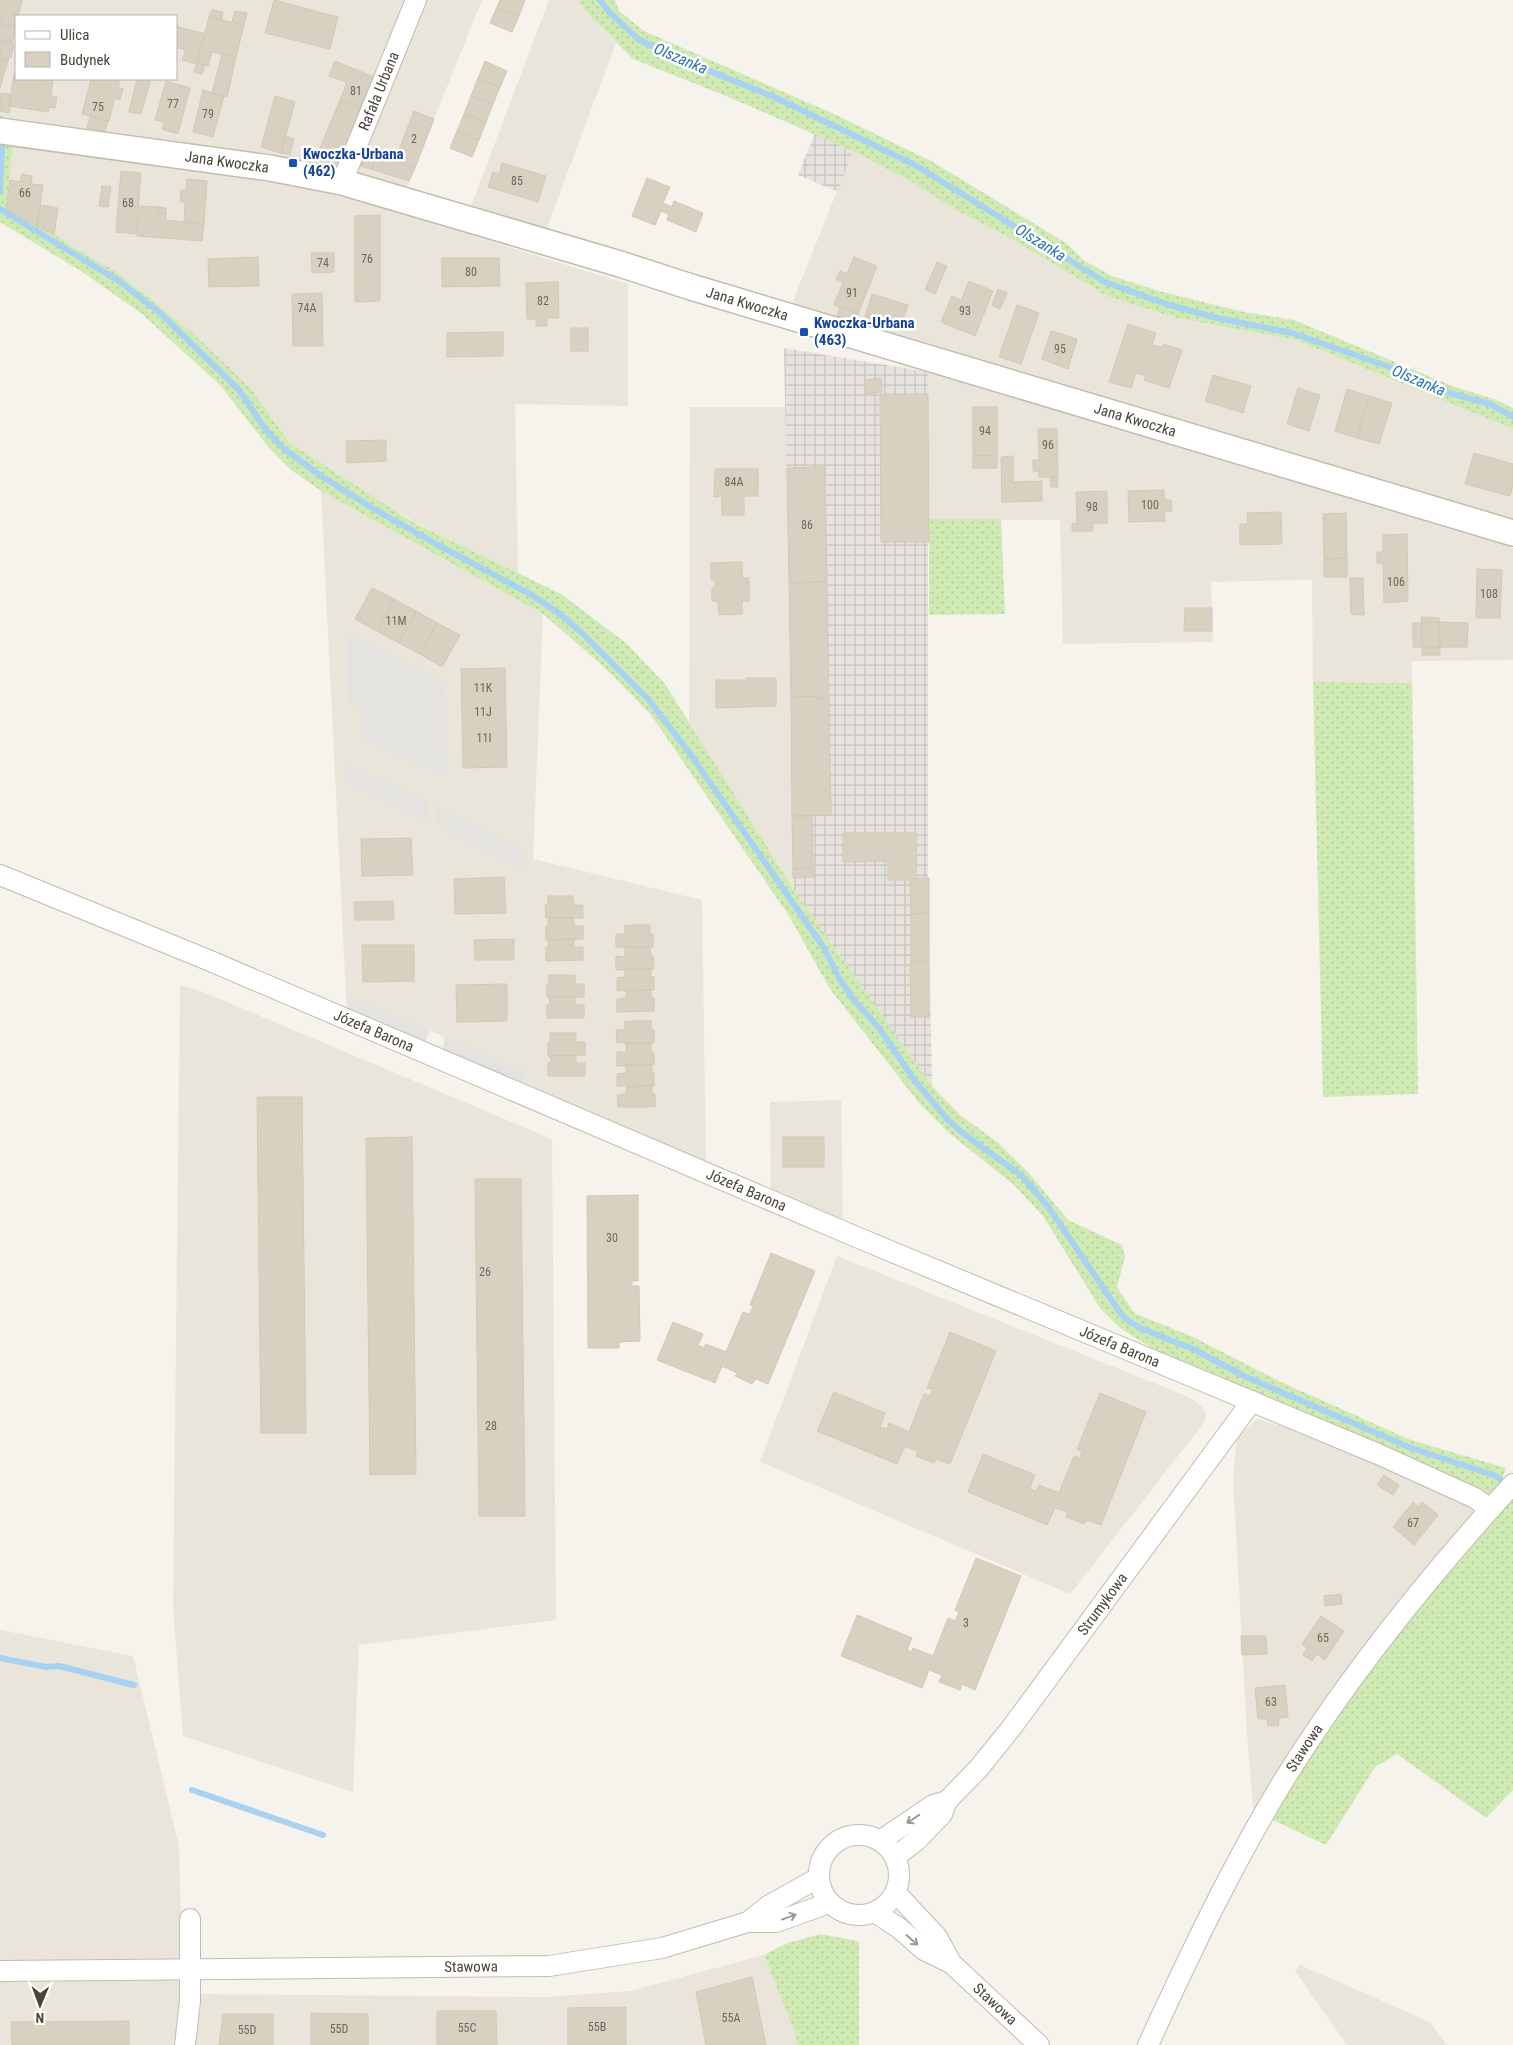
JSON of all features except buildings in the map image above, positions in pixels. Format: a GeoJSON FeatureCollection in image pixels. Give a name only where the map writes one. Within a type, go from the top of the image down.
{"type":"FeatureCollection","features":[{"type":"Feature","properties":{"kind":"street","name":"Rafała Urbana"},"geometry":{"type":"LineString","coordinates":[[342,182],[416,0]]}},
{"type":"Feature","properties":{"kind":"street","name":"Jana Kwoczka"},"geometry":{"type":"LineString","coordinates":[[0,131],[270,168],[342,182],[1513,534]]}},
{"type":"Feature","properties":{"kind":"street","name":"Józefa Barona"},"geometry":{"type":"LineString","coordinates":[[0,875],[208,960],[854,1236],[1252,1401],[1440,1482],[1475,1498],[1490,1509]]}},
{"type":"Feature","properties":{"kind":"street","name":"Strumykowa"},"geometry":{"type":"LineString","coordinates":[[880,1840],[933,1805],[946,1801],[979,1768],[1012,1727],[1252,1401]]}},
{"type":"Feature","properties":{"kind":"street","name":"Stawowa"},"geometry":{"type":"LineString","coordinates":[[1148,2045],[1190,1954],[1282,1783],[1348,1685],[1414,1599],[1513,1484]]}},
{"type":"Feature","properties":{"kind":"street","name":"Strumykowa"},"geometry":{"type":"LineString","coordinates":[[896,1857],[917,1840],[942,1814],[946,1801]]}},
{"type":"Feature","properties":{"kind":"street"},"geometry":{"type":"LineString","coordinates":[[856,1835],[868,1836],[880,1840],[896,1857],[899,1881],[896,1893],[876,1913],[857,1916],[846,1914],[829,1903],[822,1891],[818,1878],[820,1866],[824,1854],[832,1844],[838,1841],[856,1835]]}},
{"type":"Feature","properties":{"kind":"street","name":"Stawowa"},"geometry":{"type":"LineString","coordinates":[[748,1922],[768,1906],[818,1878]]}},
{"type":"Feature","properties":{"kind":"street","name":"Stawowa"},"geometry":{"type":"LineString","coordinates":[[896,1893],[937,1936],[950,1963]]}},
{"type":"Feature","properties":{"kind":"street","name":"Stawowa"},"geometry":{"type":"LineString","coordinates":[[0,1971],[549,1966],[662,1948],[748,1922],[776,1922],[829,1903]]}},
{"type":"Feature","properties":{"kind":"street","name":"Stawowa"},"geometry":{"type":"LineString","coordinates":[[876,1913],[899,1928],[924,1950],[950,1963],[1039,2045]]}},
{"type":"Feature","properties":{"kind":"street"},"geometry":{"type":"LineString","coordinates":[[185,2045],[190,2001],[190,1919]]}},
{"type":"Feature","properties":{"kind":"shaded area"},"geometry":{"type":"Polygon","coordinates":[[[0,0],[482,0],[405,191],[0,131],[0,0]]]}},
{"type":"Feature","properties":{"kind":"shaded area"},"geometry":{"type":"Polygon","coordinates":[[[549,0],[579,0],[585,11],[616,43],[545,233],[470,209],[549,0]]]}},
{"type":"Feature","properties":{"kind":"shaded area"},"geometry":{"type":"Polygon","coordinates":[[[815,133],[853,151],[838,192],[798,175],[815,133]]]}},
{"type":"Feature","properties":{"kind":"shaded area"},"geometry":{"type":"Polygon","coordinates":[[[13,145],[267,178],[334,193],[628,284],[628,406],[515,404],[518,574],[388,508],[290,443],[251,389],[194,334],[118,273],[6,209],[13,145]]]}},
{"type":"Feature","properties":{"kind":"shaded area"},"geometry":{"type":"Polygon","coordinates":[[[853,151],[910,181],[956,210],[1017,242],[1177,318],[1296,340],[1513,429],[1513,522],[791,306],[853,151]]]}},
{"type":"Feature","properties":{"kind":"shaded area"},"geometry":{"type":"Polygon","coordinates":[[[784,348],[928,372],[928,876],[932,1086],[794,890],[784,348]]]}},
{"type":"Feature","properties":{"kind":"shaded area"},"geometry":{"type":"Polygon","coordinates":[[[928,372],[1513,548],[1513,660],[1412,661],[1412,683],[1313,682],[1312,580],[1211,582],[1213,642],[1063,644],[1060,520],[929,519],[928,372]]]}},
{"type":"Feature","properties":{"kind":"shaded area"},"geometry":{"type":"Polygon","coordinates":[[[690,407],[785,407],[794,890],[689,725],[690,407]]]}},
{"type":"Feature","properties":{"kind":"shaded area"},"geometry":{"type":"Polygon","coordinates":[[[321,491],[543,614],[533,859],[702,900],[706,1164],[524,1088],[525,1070],[346,996],[321,491]]]}},
{"type":"Feature","properties":{"kind":"shaded area"},"geometry":{"type":"Polygon","coordinates":[[[356,635],[445,683],[447,777],[360,738],[361,708],[348,703],[347,636],[354,640],[356,635]]]}},
{"type":"Feature","properties":{"kind":"shaded area"},"geometry":{"type":"Polygon","coordinates":[[[345,763],[427,800],[427,821],[346,783],[345,763]]]}},
{"type":"Feature","properties":{"kind":"shaded area"},"geometry":{"type":"Polygon","coordinates":[[[437,804],[522,849],[523,871],[437,825],[437,804]]]}},
{"type":"Feature","properties":{"kind":"shaded area"},"geometry":{"type":"Polygon","coordinates":[[[180,985],[203,992],[552,1139],[556,1620],[359,1645],[353,1792],[183,1736],[173,1608],[180,985]]]}},
{"type":"Feature","properties":{"kind":"shaded area"},"geometry":{"type":"Polygon","coordinates":[[[346,996],[430,1029],[427,1038],[422,1046],[348,1014],[346,996]]]}},
{"type":"Feature","properties":{"kind":"shaded area"},"geometry":{"type":"Polygon","coordinates":[[[444,1036],[525,1070],[524,1088],[443,1055],[444,1036]]]}},
{"type":"Feature","properties":{"kind":"shaded area"},"geometry":{"type":"Polygon","coordinates":[[[841,1100],[843,1220],[771,1193],[770,1102],[841,1100]]]}},
{"type":"Feature","properties":{"kind":"shaded area"},"geometry":{"type":"Polygon","coordinates":[[[837,1256],[1189,1397],[1202,1407],[1206,1415],[1204,1423],[1070,1594],[760,1462],[837,1256]]]}},
{"type":"Feature","properties":{"kind":"shaded area"},"geometry":{"type":"Polygon","coordinates":[[[1257,1419],[1378,1454],[1490,1509],[1255,1831],[1247,1733],[1233,1479],[1237,1437],[1257,1419]]]}},
{"type":"Feature","properties":{"kind":"shaded area"},"geometry":{"type":"Polygon","coordinates":[[[0,1630],[133,1656],[179,1846],[183,1994],[548,1997],[630,1991],[764,1955],[794,2031],[797,2045],[0,2045],[0,1630]]]}},
{"type":"Feature","properties":{"kind":"shaded area"},"geometry":{"type":"Polygon","coordinates":[[[1300,1965],[1430,2022],[1447,2045],[1347,2045],[1295,1971],[1300,1965]]]}},
{"type":"Feature","properties":{"kind":"green space"},"geometry":{"type":"Polygon","coordinates":[[[579,0],[615,0],[619,11],[644,31],[834,114],[931,161],[1066,243],[1085,261],[1112,276],[1159,291],[1244,312],[1294,320],[1455,387],[1497,400],[1513,408],[1513,429],[1296,340],[1177,318],[1107,296],[1017,242],[956,210],[910,181],[853,151],[726,96],[633,59],[585,11],[579,0]]]}},
{"type":"Feature","properties":{"kind":"green space"},"geometry":{"type":"Polygon","coordinates":[[[0,144],[13,145],[6,209],[118,273],[194,334],[251,389],[290,443],[409,520],[561,594],[626,643],[665,684],[794,890],[932,1086],[960,1115],[996,1141],[1029,1173],[1068,1220],[1122,1245],[1125,1257],[1117,1287],[1134,1313],[1193,1337],[1281,1382],[1411,1440],[1506,1468],[1491,1508],[1513,1500],[1513,1790],[1486,1818],[1397,1754],[1375,1767],[1326,1845],[1264,1816],[1282,1783],[1490,1509],[1259,1393],[1230,1384],[1155,1350],[1120,1328],[1100,1308],[1043,1216],[1013,1184],[949,1133],[919,1103],[830,989],[789,916],[651,715],[606,669],[543,614],[321,491],[291,470],[269,448],[221,386],[142,314],[81,271],[0,222],[0,144]]]}},
{"type":"Feature","properties":{"kind":"green space"},"geometry":{"type":"Polygon","coordinates":[[[929,519],[1001,519],[1005,614],[929,615],[929,519]]]}},
{"type":"Feature","properties":{"kind":"green space"},"geometry":{"type":"Polygon","coordinates":[[[1313,682],[1412,683],[1418,1094],[1323,1097],[1313,682]]]}},
{"type":"Feature","properties":{"kind":"green space"},"geometry":{"type":"Polygon","coordinates":[[[820,1934],[859,1941],[859,2045],[797,2045],[794,2031],[764,1955],[785,1944],[820,1934]]]}},
{"type":"Feature","properties":{"kind":"waterway","name":"Olszanka"},"geometry":{"type":"LineString","coordinates":[[600,0],[609,12],[638,39],[665,53],[774,97],[915,165],[1105,282],[1166,304],[1217,318],[1292,333],[1398,370],[1449,393],[1490,404],[1513,417]]}},
{"type":"Feature","properties":{"kind":"waterway"},"geometry":{"type":"LineString","coordinates":[[0,192],[2,148]]}},
{"type":"Feature","properties":{"kind":"waterway"},"geometry":{"type":"LineString","coordinates":[[0,209],[119,281],[160,313],[239,390],[265,429],[284,449],[321,476],[374,509],[530,594],[560,614],[584,635],[648,699],[691,755],[824,948],[839,978],[854,1000],[880,1029],[915,1081],[947,1119],[964,1134],[1022,1176],[1049,1208],[1121,1314],[1128,1321],[1140,1328],[1193,1349],[1244,1376],[1411,1448],[1496,1476],[1508,1485]]}},
{"type":"Feature","properties":{"kind":"waterway"},"geometry":{"type":"LineString","coordinates":[[0,1658],[46,1667],[59,1666],[134,1685]]}},
{"type":"Feature","properties":{"kind":"waterway"},"geometry":{"type":"LineString","coordinates":[[192,1790],[323,1835]]}},
{"type":"Feature","properties":{"kind":"place","name":"Kwoczka-Urbana (462)"},"geometry":{"type":"Point","coordinates":[293,163]}},
{"type":"Feature","properties":{"kind":"place","name":"Kwoczka-Urbana (463)"},"geometry":{"type":"Point","coordinates":[804,332]}}]}
